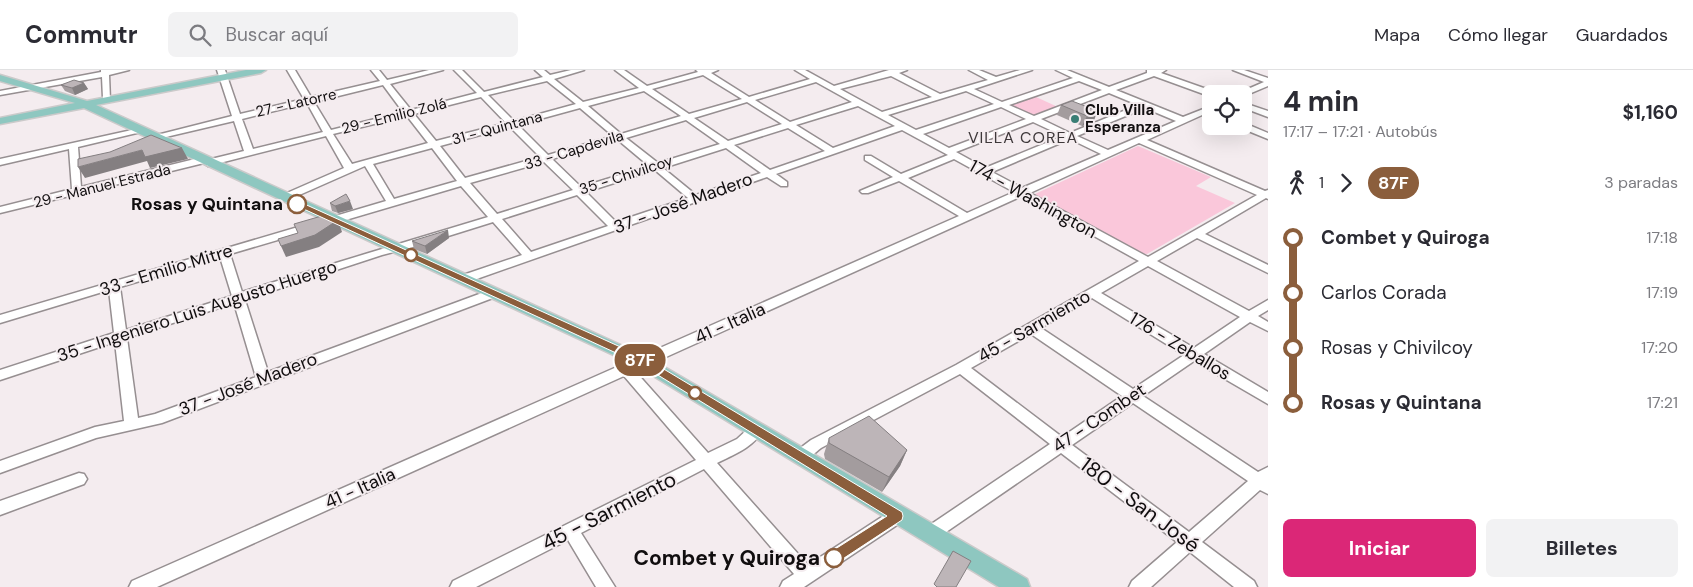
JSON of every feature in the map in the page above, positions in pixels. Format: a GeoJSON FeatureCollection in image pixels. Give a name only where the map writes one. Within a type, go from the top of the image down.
{"type":"FeatureCollection","features":[{"type":"Feature","properties":{"kind":"main road"},"geometry":{"type":"LineString","coordinates":[[82,104],[222,74],[252,70]]}},
{"type":"Feature","properties":{"kind":"main road"},"geometry":{"type":"LineString","coordinates":[[0,120],[222,74],[261,70]]}},
{"type":"Feature","properties":{"kind":"main road"},"geometry":{"type":"LineString","coordinates":[[0,80],[82,104],[643,362],[897,516],[1020,587]]}},
{"type":"Feature","properties":{"kind":"street"},"geometry":{"type":"LineString","coordinates":[[0,93],[105,72],[125,70]]}},
{"type":"Feature","properties":{"kind":"street"},"geometry":{"type":"LineString","coordinates":[[291,70],[349,168]]}},
{"type":"Feature","properties":{"kind":"street"},"geometry":{"type":"LineString","coordinates":[[375,70],[464,183],[529,256]]}},
{"type":"Feature","properties":{"kind":"street","name":"27 - Latorre"},"geometry":{"type":"LineString","coordinates":[[153,137],[439,70]]}},
{"type":"Feature","properties":{"kind":"street"},"geometry":{"type":"LineString","coordinates":[[458,70],[615,227]]}},
{"type":"Feature","properties":{"kind":"street"},"geometry":{"type":"LineString","coordinates":[[539,70],[695,199]]}},
{"type":"Feature","properties":{"kind":"street","name":"29 - Emilio Zolá"},"geometry":{"type":"LineString","coordinates":[[206,162],[580,70]]}},
{"type":"Feature","properties":{"kind":"street"},"geometry":{"type":"LineString","coordinates":[[619,70],[723,144],[784,184]]}},
{"type":"Feature","properties":{"kind":"street","name":"31 - Quintana"},"geometry":{"type":"LineString","coordinates":[[284,198],[349,168],[367,162],[702,71],[714,70]]}},
{"type":"Feature","properties":{"kind":"street","name":"174 - Washington"},"geometry":{"type":"LineString","coordinates":[[799,70],[1268,327]]}},
{"type":"Feature","properties":{"kind":"street"},"geometry":{"type":"LineString","coordinates":[[832,88],[889,72],[903,70]]}},
{"type":"Feature","properties":{"kind":"street"},"geometry":{"type":"LineString","coordinates":[[973,70],[995,80]]}},
{"type":"Feature","properties":{"kind":"street"},"geometry":{"type":"LineString","coordinates":[[880,115],[1028,70]]}},
{"type":"Feature","properties":{"kind":"street"},"geometry":{"type":"LineString","coordinates":[[1060,70],[1184,121]]}},
{"type":"Feature","properties":{"kind":"street"},"geometry":{"type":"LineString","coordinates":[[1237,70],[1268,82]]}},
{"type":"Feature","properties":{"kind":"street"},"geometry":{"type":"LineString","coordinates":[[702,71],[832,151]]}},
{"type":"Feature","properties":{"kind":"street"},"geometry":{"type":"LineString","coordinates":[[865,191],[1034,119],[1110,91],[1154,71],[1202,90]]}},
{"type":"Feature","properties":{"kind":"street"},"geometry":{"type":"LineString","coordinates":[[105,72],[107,98]]}},
{"type":"Feature","properties":{"kind":"street"},"geometry":{"type":"LineString","coordinates":[[889,72],[939,97]]}},
{"type":"Feature","properties":{"kind":"street"},"geometry":{"type":"LineString","coordinates":[[222,74],[249,152]]}},
{"type":"Feature","properties":{"kind":"street"},"geometry":{"type":"LineString","coordinates":[[914,134],[1080,78]]}},
{"type":"Feature","properties":{"kind":"street","name":"33 - Capdevila"},"geometry":{"type":"LineString","coordinates":[[332,220],[816,80]]}},
{"type":"Feature","properties":{"kind":"street"},"geometry":{"type":"LineString","coordinates":[[1252,90],[1268,82]]}},
{"type":"Feature","properties":{"kind":"street"},"geometry":{"type":"LineString","coordinates":[[968,88],[1109,154]]}},
{"type":"Feature","properties":{"kind":"street","name":"35 - Chivilcoy"},"geometry":{"type":"LineString","coordinates":[[395,248],[858,103]]}},
{"type":"Feature","properties":{"kind":"street"},"geometry":{"type":"LineString","coordinates":[[983,172],[1145,105]]}},
{"type":"Feature","properties":{"kind":"street"},"geometry":{"type":"LineString","coordinates":[[1252,108],[1268,114]]}},
{"type":"Feature","properties":{"kind":"street","name":"41 - Italia"},"geometry":{"type":"LineString","coordinates":[[138,587],[1139,140],[1202,114]]}},
{"type":"Feature","properties":{"kind":"street","name":"37 - José Madero"},"geometry":{"type":"LineString","coordinates":[[464,279],[766,173],[902,128]]}},
{"type":"Feature","properties":{"kind":"street"},"geometry":{"type":"LineString","coordinates":[[1252,129],[1268,136]]}},
{"type":"Feature","properties":{"kind":"street"},"geometry":{"type":"LineString","coordinates":[[0,162],[138,130]]}},
{"type":"Feature","properties":{"kind":"street"},"geometry":{"type":"LineString","coordinates":[[1139,140],[1267,195]]}},
{"type":"Feature","properties":{"kind":"street"},"geometry":{"type":"LineString","coordinates":[[73,146],[77,192]]}},
{"type":"Feature","properties":{"kind":"street"},"geometry":{"type":"LineString","coordinates":[[868,158],[967,217]]}},
{"type":"Feature","properties":{"kind":"street","name":"29 - Manuel Estrada"},"geometry":{"type":"LineString","coordinates":[[0,210],[206,162]]}},
{"type":"Feature","properties":{"kind":"street"},"geometry":{"type":"LineString","coordinates":[[367,162],[392,204]]}},
{"type":"Feature","properties":{"kind":"street","name":"45 - Sarmiento"},"geometry":{"type":"LineString","coordinates":[[800,456],[816,444],[960,368],[1267,195]]}},
{"type":"Feature","properties":{"kind":"street","name":"33 - Emilio Mitre"},"geometry":{"type":"LineString","coordinates":[[0,320],[332,220]]}},
{"type":"Feature","properties":{"kind":"street"},"geometry":{"type":"LineString","coordinates":[[1196,234],[1268,269]]}},
{"type":"Feature","properties":{"kind":"street","name":"35 - Ingeniero Luis Augusto Huergo"},"geometry":{"type":"LineString","coordinates":[[0,375],[395,248]]}},
{"type":"Feature","properties":{"kind":"street"},"geometry":{"type":"LineString","coordinates":[[224,252],[263,378]]}},
{"type":"Feature","properties":{"kind":"street"},"geometry":{"type":"LineString","coordinates":[[114,285],[132,424]]}},
{"type":"Feature","properties":{"kind":"street","name":"37 - José Madero"},"geometry":{"type":"LineString","coordinates":[[0,467],[95,433],[157,419],[494,293]]}},
{"type":"Feature","properties":{"kind":"street","name":"176 - Zeballos"},"geometry":{"type":"LineString","coordinates":[[1092,293],[1268,398]]}},
{"type":"Feature","properties":{"kind":"street","name":"47 - Combet"},"geometry":{"type":"LineString","coordinates":[[930,534],[1268,304]]}},
{"type":"Feature","properties":{"kind":"street"},"geometry":{"type":"LineString","coordinates":[[1032,328],[1265,480],[1138,587]]}},
{"type":"Feature","properties":{"kind":"street","name":"180 - San José"},"geometry":{"type":"LineString","coordinates":[[960,368],[1248,587]]}},
{"type":"Feature","properties":{"kind":"street"},"geometry":{"type":"LineString","coordinates":[[626,369],[807,576]]}},
{"type":"Feature","properties":{"kind":"street","name":"45 - Sarmiento"},"geometry":{"type":"LineString","coordinates":[[459,587],[742,443],[756,430]]}},
{"type":"Feature","properties":{"kind":"street"},"geometry":{"type":"LineString","coordinates":[[0,508],[79,479]]}},
{"type":"Feature","properties":{"kind":"street"},"geometry":{"type":"LineString","coordinates":[[790,587],[897,516]]}},
{"type":"Feature","properties":{"kind":"street"},"geometry":{"type":"LineString","coordinates":[[571,531],[606,587]]}},
{"type":"Feature","properties":{"kind":"shaded area"},"geometry":{"type":"Polygon","coordinates":[[[1034,96],[1060,108],[1035,117],[1009,105],[1034,96]]]}},
{"type":"Feature","properties":{"kind":"shaded area"},"geometry":{"type":"Polygon","coordinates":[[[1138,146],[1211,177],[1196,186],[1235,203],[1147,254],[1138,253],[1035,196],[1035,194],[1138,146]]]}},
{"type":"Feature","properties":{"kind":"building"},"geometry":{"type":"Polygon","coordinates":[[[74,80],[84,83],[72,88],[61,85],[74,80]]]}},
{"type":"Feature","properties":{"kind":"building"},"geometry":{"type":"Polygon","coordinates":[[[1072,101],[1098,111],[1087,116],[1061,105],[1072,101]]]}},
{"type":"Feature","properties":{"kind":"building"},"geometry":{"type":"Polygon","coordinates":[[[151,135],[182,148],[145,157],[142,150],[78,167],[78,159],[110,152],[151,135]]]}},
{"type":"Feature","properties":{"kind":"building"},"geometry":{"type":"Polygon","coordinates":[[[346,194],[350,201],[335,206],[330,203],[346,194]]]}},
{"type":"Feature","properties":{"kind":"building"},"geometry":{"type":"Polygon","coordinates":[[[325,215],[338,220],[315,235],[281,246],[278,239],[298,233],[294,224],[325,215]]]}},
{"type":"Feature","properties":{"kind":"building"},"geometry":{"type":"Polygon","coordinates":[[[448,230],[425,246],[412,241],[448,230]]]}},
{"type":"Feature","properties":{"kind":"building"},"geometry":{"type":"Polygon","coordinates":[[[869,416],[907,450],[889,477],[829,443],[829,438],[869,416]]]}},
{"type":"Feature","properties":{"kind":"building"},"geometry":{"type":"Polygon","coordinates":[[[953,551],[971,561],[956,587],[937,587],[934,584],[953,551]]]}},
{"type":"Feature","properties":{"kind":"bus line","name":"87F"},"geometry":{"type":"LineString","coordinates":[[297,204],[643,362],[897,516],[834,558]]}},
{"type":"Feature","properties":{"kind":"place","name":"Club Villa Esperanza"},"geometry":{"type":"Point","coordinates":[1075,119]}},
{"type":"Feature","properties":{"kind":"place","name":"Rosas y Quintana"},"geometry":{"type":"Point","coordinates":[297,204]}},
{"type":"Feature","properties":{"kind":"place","name":"Combet y Quiroga"},"geometry":{"type":"Point","coordinates":[834,558]}},
{"type":"Feature","properties":{"kind":"district","name":"VILLA COREA"},"geometry":{"type":"Point","coordinates":[1023,137]}}]}
